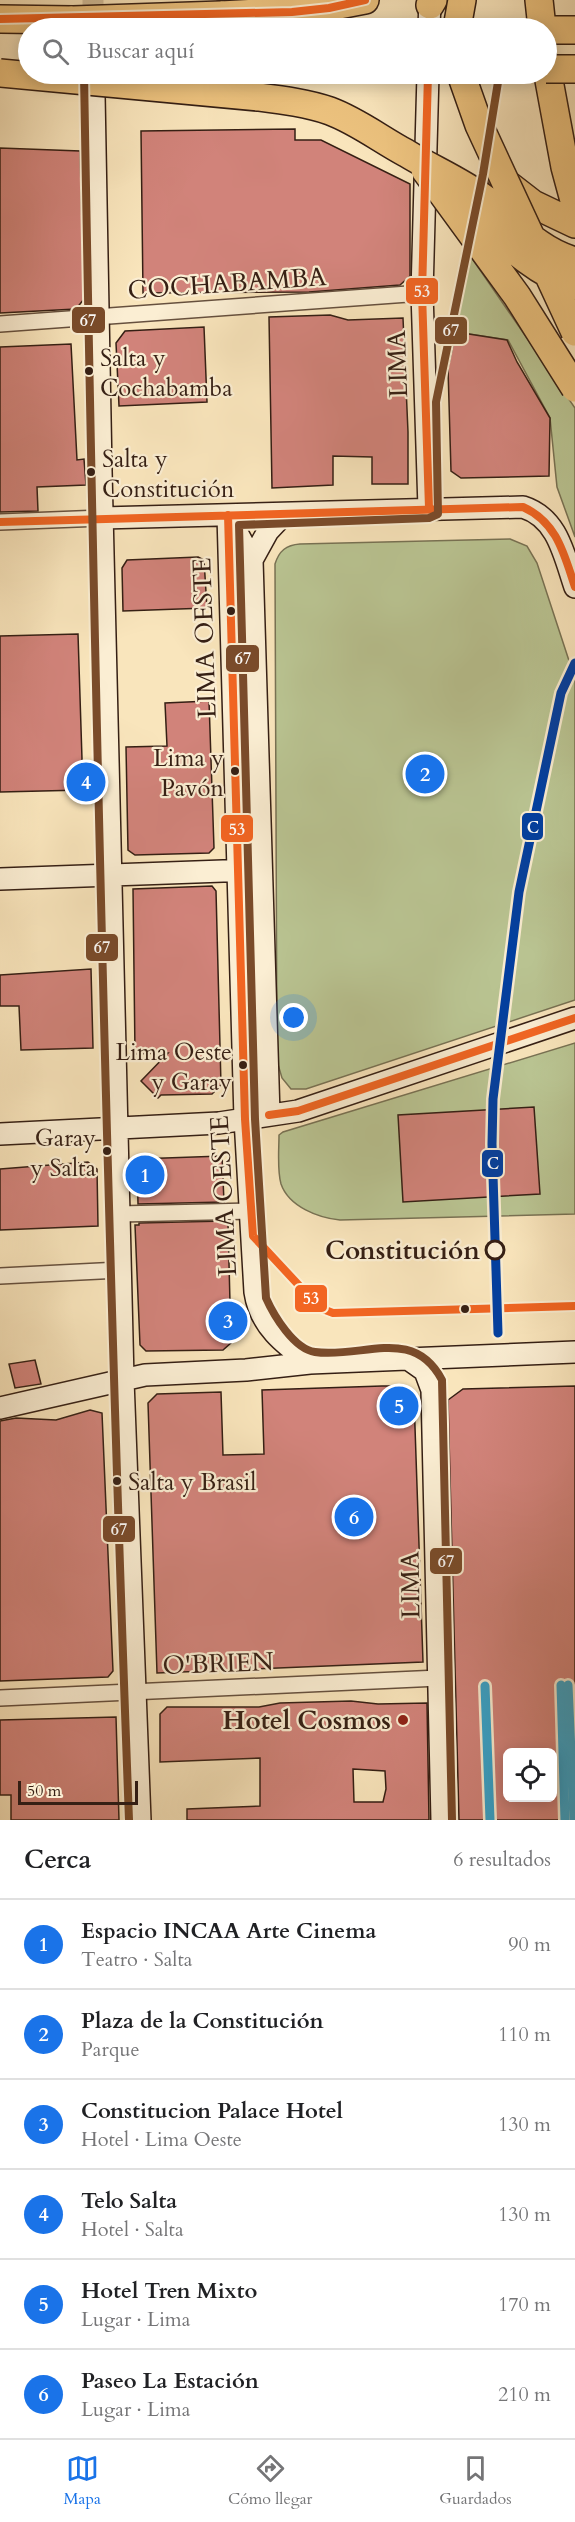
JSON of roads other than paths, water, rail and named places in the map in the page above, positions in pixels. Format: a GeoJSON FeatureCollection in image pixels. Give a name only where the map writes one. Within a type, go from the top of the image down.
{"type":"FeatureCollection","features":[{"type":"Feature","properties":{"kind":"highway"},"geometry":{"type":"LineString","coordinates":[[234,18],[292,0]]}},
{"type":"Feature","properties":{"kind":"highway"},"geometry":{"type":"LineString","coordinates":[[252,18],[313,10],[364,0]]}},
{"type":"Feature","properties":{"kind":"highway"},"geometry":{"type":"LineString","coordinates":[[459,18],[462,0]]}},
{"type":"Feature","properties":{"kind":"highway"},"geometry":{"type":"LineString","coordinates":[[539,0],[541,18]]}},
{"type":"Feature","properties":{"kind":"highway"},"geometry":{"type":"LineString","coordinates":[[0,19],[18,19]]}},
{"type":"Feature","properties":{"kind":"highway"},"geometry":{"type":"LineString","coordinates":[[557,30],[575,30]]}},
{"type":"Feature","properties":{"kind":"highway"},"geometry":{"type":"LineString","coordinates":[[557,69],[575,69]]}},
{"type":"Feature","properties":{"kind":"highway"},"geometry":{"type":"LineString","coordinates":[[0,72],[18,71]]}},
{"type":"Feature","properties":{"kind":"highway"},"geometry":{"type":"LineString","coordinates":[[0,72],[18,74]]}},
{"type":"Feature","properties":{"kind":"highway"},"geometry":{"type":"LineString","coordinates":[[117,84],[293,102],[330,111],[347,118],[475,192],[542,247],[575,261]]}},
{"type":"Feature","properties":{"kind":"highway"},"geometry":{"type":"LineString","coordinates":[[451,84],[474,139],[487,161],[509,188],[547,213],[575,224]]}},
{"type":"Feature","properties":{"kind":"highway"},"geometry":{"type":"LineString","coordinates":[[465,84],[479,125],[575,332]]}},
{"type":"Feature","properties":{"kind":"highway"},"geometry":{"type":"LineString","coordinates":[[550,84],[575,204]]}},
{"type":"Feature","properties":{"kind":"highway"},"geometry":{"type":"LineString","coordinates":[[404,153],[523,259],[575,286]]}},
{"type":"Feature","properties":{"kind":"highway"},"geometry":{"type":"LineString","coordinates":[[425,170],[517,296],[575,388]]}},
{"type":"Feature","properties":{"kind":"street","name":"LIMA"},"geometry":{"type":"LineString","coordinates":[[428,84],[422,293],[429,508]]}},
{"type":"Feature","properties":{"kind":"street"},"geometry":{"type":"LineString","coordinates":[[94,95],[120,1270],[140,1820]]}},
{"type":"Feature","properties":{"kind":"street","name":"COCHABAMBA"},"geometry":{"type":"LineString","coordinates":[[0,324],[422,293]]}},
{"type":"Feature","properties":{"kind":"street"},"geometry":{"type":"LineString","coordinates":[[0,522],[523,507],[544,518],[555,532],[575,587]]}},
{"type":"Feature","properties":{"kind":"street","name":"LIMA OESTE"},"geometry":{"type":"LineString","coordinates":[[252,560],[268,531],[284,514]]}},
{"type":"Feature","properties":{"kind":"street","name":"LIMA OESTE"},"geometry":{"type":"LineString","coordinates":[[228,515],[252,560],[270,1115]]}},
{"type":"Feature","properties":{"kind":"street","name":"LIMA OESTE"},"geometry":{"type":"LineString","coordinates":[[228,515],[245,1119],[255,1292],[258,1310],[274,1333],[310,1363]]}},
{"type":"Feature","properties":{"kind":"street"},"geometry":{"type":"LineString","coordinates":[[0,879],[262,869]]}},
{"type":"Feature","properties":{"kind":"street"},"geometry":{"type":"LineString","coordinates":[[0,1134],[219,1123],[298,1110],[575,1018]]}},
{"type":"Feature","properties":{"kind":"street"},"geometry":{"type":"LineString","coordinates":[[119,1214],[252,1211]]}},
{"type":"Feature","properties":{"kind":"street"},"geometry":{"type":"LineString","coordinates":[[0,1275],[120,1270]]}},
{"type":"Feature","properties":{"kind":"street"},"geometry":{"type":"LineString","coordinates":[[0,1408],[145,1375],[246,1370],[310,1363],[575,1352]]}},
{"type":"Feature","properties":{"kind":"street","name":"LIMA"},"geometry":{"type":"LineString","coordinates":[[408,1359],[425,1371],[432,1390],[442,1820]]}},
{"type":"Feature","properties":{"kind":"street","name":"O'BRIEN"},"geometry":{"type":"LineString","coordinates":[[0,1698],[439,1678]]}},
{"type":"Feature","properties":{"kind":"tunnel"},"geometry":{"type":"LineString","coordinates":[[93,0],[93,18]]}},
{"type":"Feature","properties":{"kind":"place","name":"Salta y Cochabamba"},"geometry":{"type":"Point","coordinates":[89,371]}},
{"type":"Feature","properties":{"kind":"place","name":"Salta y Constitución"},"geometry":{"type":"Point","coordinates":[91,472]}},
{"type":"Feature","properties":{"kind":"place","name":"Lima y Pavón"},"geometry":{"type":"Point","coordinates":[235,771]}},
{"type":"Feature","properties":{"kind":"place","name":"Plaza de la Constitución"},"geometry":{"type":"Point","coordinates":[425,774]}},
{"type":"Feature","properties":{"kind":"place","name":"Telo Salta"},"geometry":{"type":"Point","coordinates":[86,782]}},
{"type":"Feature","properties":{"kind":"place","name":"Lima Oeste y Garay"},"geometry":{"type":"Point","coordinates":[243,1065]}},
{"type":"Feature","properties":{"kind":"place","name":"Garay y Salta"},"geometry":{"type":"Point","coordinates":[107,1151]}},
{"type":"Feature","properties":{"kind":"place","name":"Espacio INCAA Arte Cinema"},"geometry":{"type":"Point","coordinates":[145,1175]}},
{"type":"Feature","properties":{"kind":"place","name":"Constitución"},"geometry":{"type":"Point","coordinates":[495,1250]}},
{"type":"Feature","properties":{"kind":"place","name":"Constitucion Palace Hotel"},"geometry":{"type":"Point","coordinates":[228,1321]}},
{"type":"Feature","properties":{"kind":"place","name":"Hotel Tren Mixto"},"geometry":{"type":"Point","coordinates":[399,1406]}},
{"type":"Feature","properties":{"kind":"place","name":"Salta y Brasil"},"geometry":{"type":"Point","coordinates":[117,1481]}},
{"type":"Feature","properties":{"kind":"place","name":"Paseo La Estación"},"geometry":{"type":"Point","coordinates":[354,1517]}},
{"type":"Feature","properties":{"kind":"place","name":"Hotel Cosmos"},"geometry":{"type":"Point","coordinates":[403,1720]}}]}
